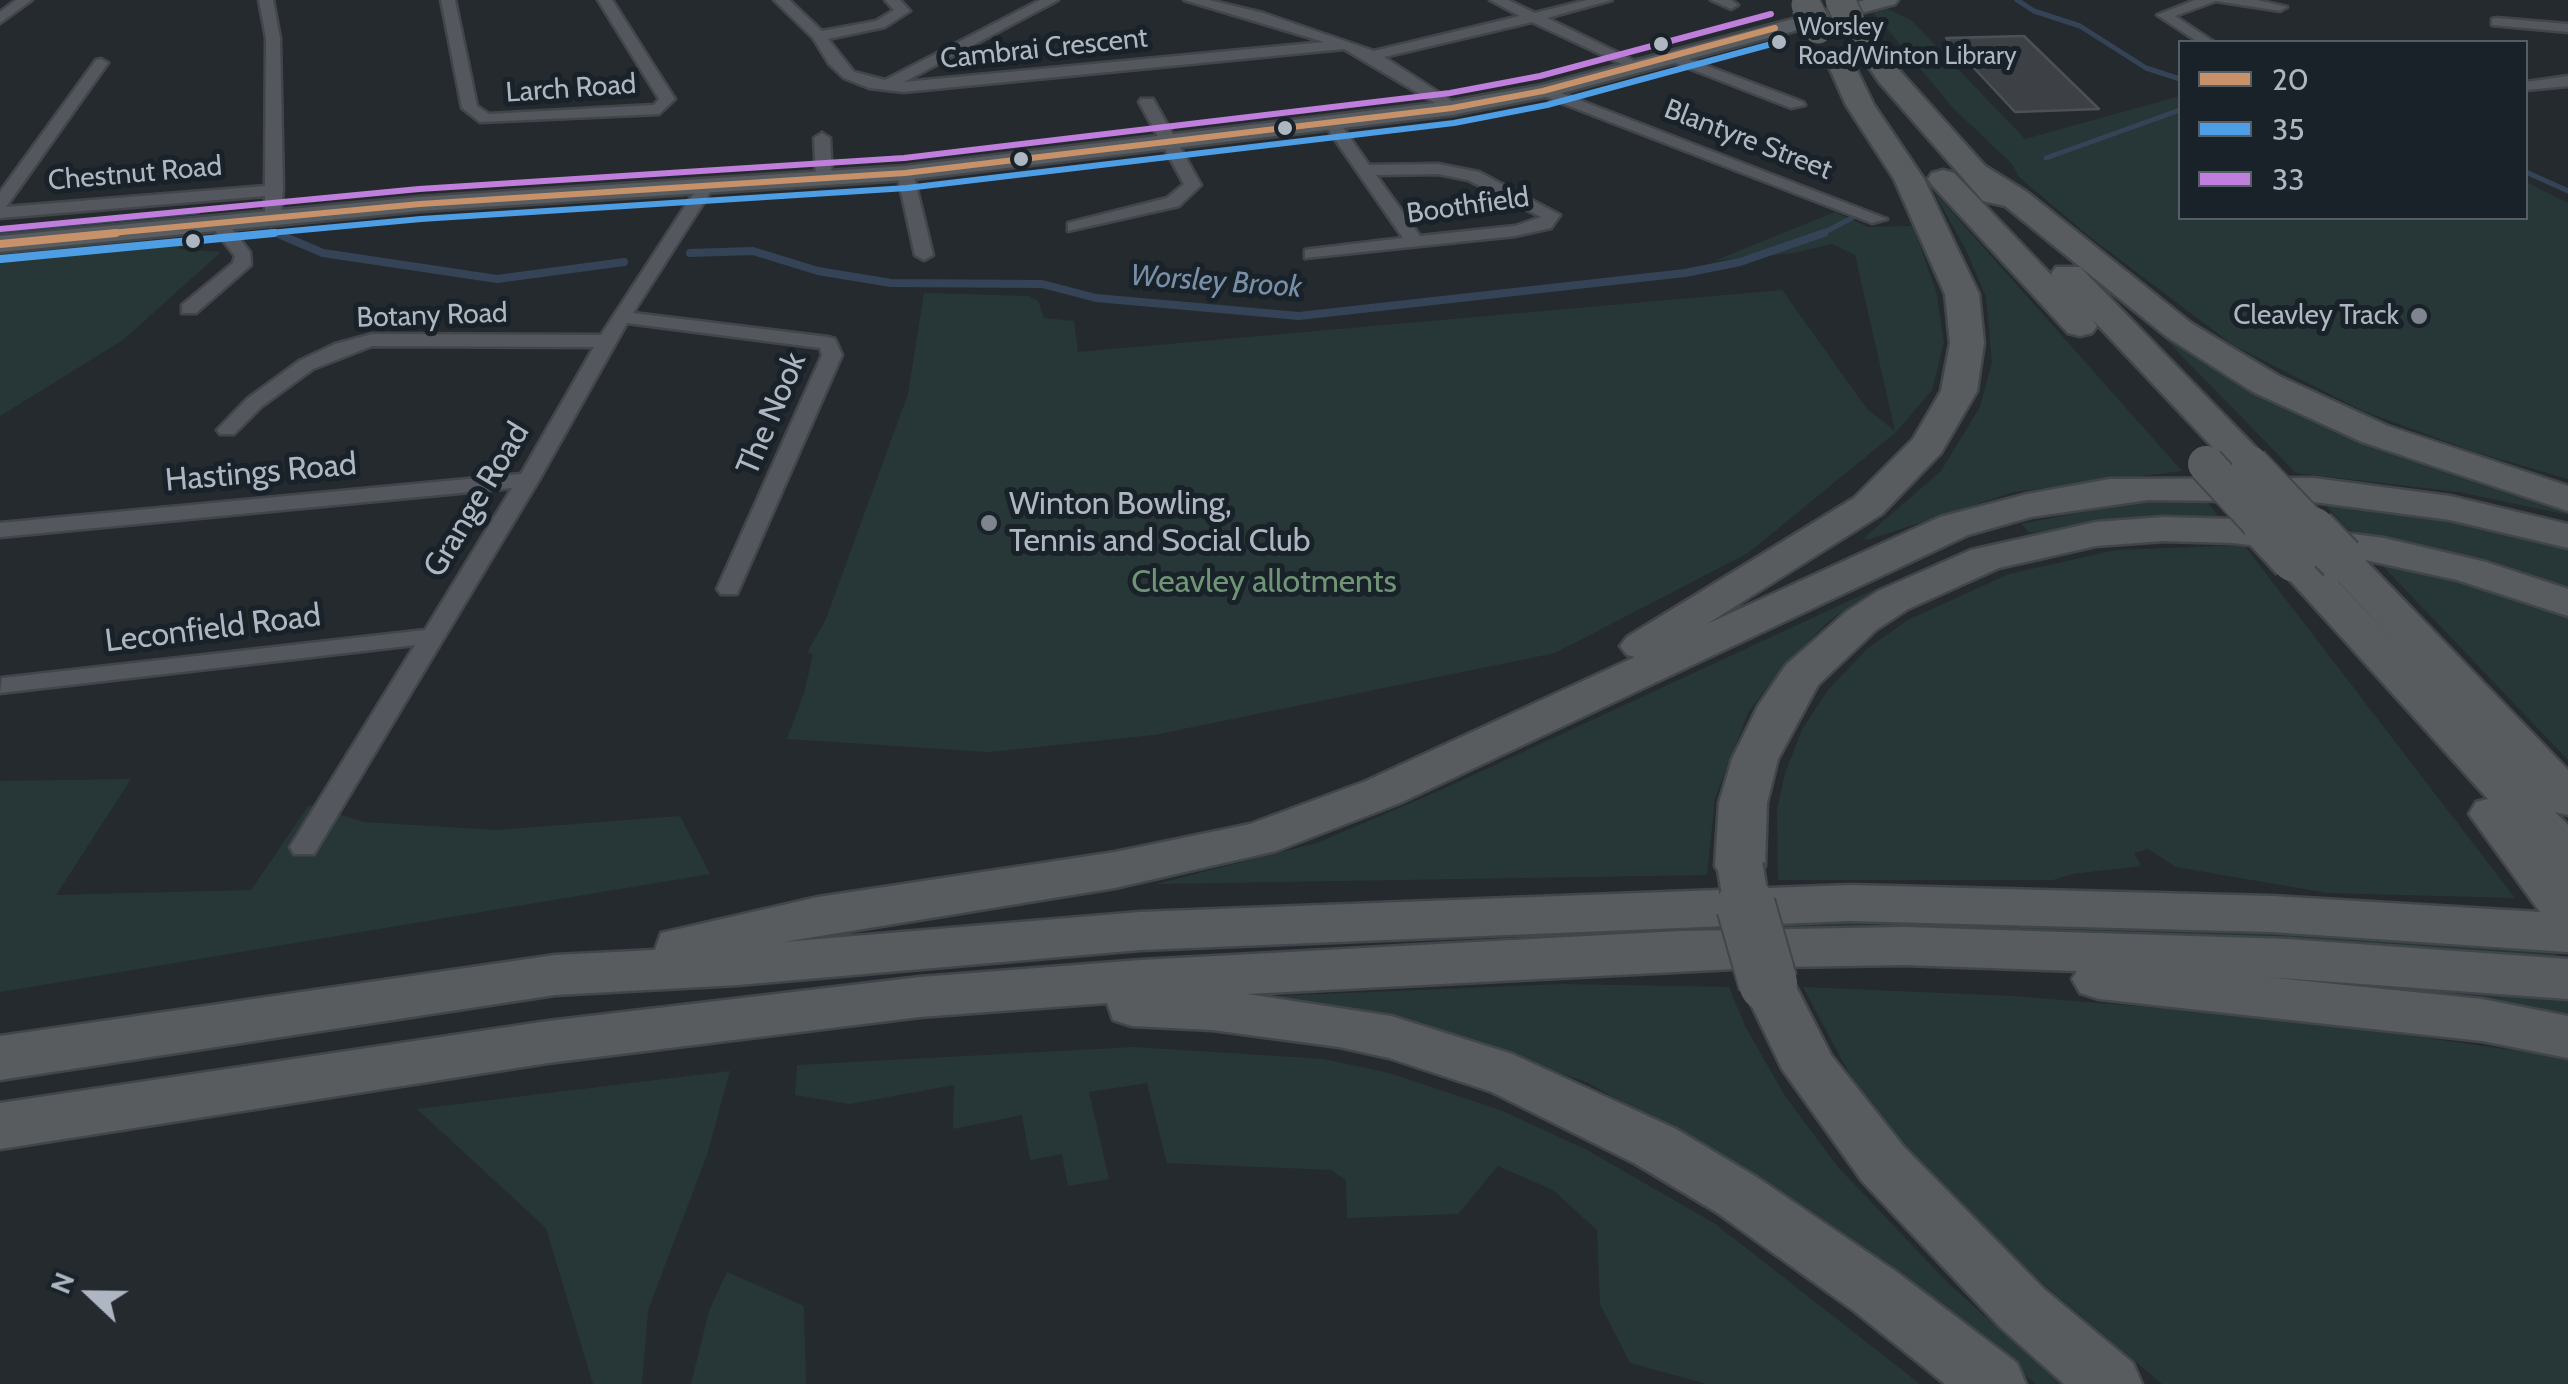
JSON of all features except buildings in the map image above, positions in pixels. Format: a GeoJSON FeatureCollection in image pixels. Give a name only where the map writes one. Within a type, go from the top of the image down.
{"type":"FeatureCollection","features":[{"type":"Feature","properties":{"kind":"highway"},"geometry":{"type":"LineString","coordinates":[[1845,10],[1889,76],[2002,204],[2250,464],[2565,899]]}},
{"type":"Feature","properties":{"kind":"highway"},"geometry":{"type":"LineString","coordinates":[[1817,23],[2294,559],[2335,579],[2568,799]]}},
{"type":"Feature","properties":{"kind":"highway"},"geometry":{"type":"LineString","coordinates":[[1468,752],[1868,506],[1913,463],[1952,408],[1966,359],[1962,294],[1908,180],[1860,105],[1817,23]]}},
{"type":"Feature","properties":{"kind":"highway"},"geometry":{"type":"LineString","coordinates":[[1977,172],[2179,330],[2266,384],[2376,434],[2560,494]]}},
{"type":"Feature","properties":{"kind":"highway"},"geometry":{"type":"LineString","coordinates":[[556,975],[818,915],[1209,852],[1311,822],[1640,675],[1954,526],[2067,497],[2148,488],[2314,490],[2450,508],[2568,536]]}},
{"type":"Feature","properties":{"kind":"highway"},"geometry":{"type":"LineString","coordinates":[[2110,1384],[1972,1259],[1853,1128],[1810,1068],[1768,984],[1748,924],[1740,866],[1743,803],[1755,759],[1781,706],[1802,675],[1861,621],[1893,600],[1986,559],[2096,534],[2164,529],[2233,531],[2384,550],[2472,571],[2568,603]]}},
{"type":"Feature","properties":{"kind":"highway"},"geometry":{"type":"LineString","coordinates":[[0,1058],[556,975],[738,965],[1140,930],[1850,904],[2272,914],[2565,899]]}},
{"type":"Feature","properties":{"kind":"highway"},"geometry":{"type":"LineString","coordinates":[[0,1126],[548,1042],[1012,990],[1680,950],[1904,946],[2077,950],[2287,958],[2568,979]]}},
{"type":"Feature","properties":{"kind":"highway"},"geometry":{"type":"LineString","coordinates":[[1680,950],[2121,981],[2482,1020],[2568,1037]]}},
{"type":"Feature","properties":{"kind":"highway"},"geometry":{"type":"LineString","coordinates":[[686,1026],[965,1006],[1136,1006],[1212,1010],[1391,1037],[1512,1076],[1655,1146],[1800,1237],[1994,1384]]}},
{"type":"Feature","properties":{"kind":"main road"},"geometry":{"type":"LineString","coordinates":[[1766,0],[1775,28]]}},
{"type":"Feature","properties":{"kind":"main road"},"geometry":{"type":"LineString","coordinates":[[0,244],[420,204],[905,173],[1452,108],[1543,91],[1888,0]]}},
{"type":"Feature","properties":{"kind":"street"},"geometry":{"type":"LineString","coordinates":[[0,19],[24,0]]}},
{"type":"Feature","properties":{"kind":"street"},"geometry":{"type":"LineString","coordinates":[[266,0],[273,38],[274,220]]}},
{"type":"Feature","properties":{"kind":"street","name":"Larch Road"},"geometry":{"type":"LineString","coordinates":[[448,0],[470,108],[486,120],[659,109],[667,99],[605,0]]}},
{"type":"Feature","properties":{"kind":"street","name":"Cambrai Crescent"},"geometry":{"type":"LineString","coordinates":[[781,0],[819,36],[834,62],[849,75],[886,86],[920,86],[1346,44]]}},
{"type":"Feature","properties":{"kind":"street"},"geometry":{"type":"LineString","coordinates":[[819,36],[880,24],[904,11],[892,0]]}},
{"type":"Feature","properties":{"kind":"street"},"geometry":{"type":"LineString","coordinates":[[886,86],[1051,0]]}},
{"type":"Feature","properties":{"kind":"street"},"geometry":{"type":"LineString","coordinates":[[1191,0],[1346,44],[1372,56],[1452,108]]}},
{"type":"Feature","properties":{"kind":"street"},"geometry":{"type":"LineString","coordinates":[[1497,0],[1637,66]]}},
{"type":"Feature","properties":{"kind":"street"},"geometry":{"type":"LineString","coordinates":[[1372,56],[1605,0]]}},
{"type":"Feature","properties":{"kind":"street"},"geometry":{"type":"LineString","coordinates":[[2204,40],[2164,15],[2209,0]]}},
{"type":"Feature","properties":{"kind":"street"},"geometry":{"type":"LineString","coordinates":[[2222,0],[2280,6]]}},
{"type":"Feature","properties":{"kind":"street"},"geometry":{"type":"LineString","coordinates":[[2497,22],[2568,28]]}},
{"type":"Feature","properties":{"kind":"street"},"geometry":{"type":"LineString","coordinates":[[1670,56],[1797,104]]}},
{"type":"Feature","properties":{"kind":"street"},"geometry":{"type":"LineString","coordinates":[[0,204],[101,63]]}},
{"type":"Feature","properties":{"kind":"street"},"geometry":{"type":"LineString","coordinates":[[2528,86],[2568,81]]}},
{"type":"Feature","properties":{"kind":"street","name":"Blantyre Street"},"geometry":{"type":"LineString","coordinates":[[1543,91],[1878,219]]}},
{"type":"Feature","properties":{"kind":"street"},"geometry":{"type":"LineString","coordinates":[[1074,227],[1173,202],[1194,186],[1147,102]]}},
{"type":"Feature","properties":{"kind":"street"},"geometry":{"type":"LineString","coordinates":[[1331,122],[1414,241]]}},
{"type":"Feature","properties":{"kind":"street"},"geometry":{"type":"LineString","coordinates":[[822,138],[824,178]]}},
{"type":"Feature","properties":{"kind":"street","name":"Boothfield"},"geometry":{"type":"LineString","coordinates":[[1312,254],[1515,231],[1545,224],[1551,215],[1532,202],[1473,176],[1438,169],[1365,170]]}},
{"type":"Feature","properties":{"kind":"street"},"geometry":{"type":"LineString","coordinates":[[905,173],[924,255]]}},
{"type":"Feature","properties":{"kind":"street","name":"Grange Road"},"geometry":{"type":"LineString","coordinates":[[304,847],[528,480],[621,318],[705,188]]}},
{"type":"Feature","properties":{"kind":"street","name":"Chestnut Road"},"geometry":{"type":"LineString","coordinates":[[0,213],[275,190]]}},
{"type":"Feature","properties":{"kind":"street"},"geometry":{"type":"LineString","coordinates":[[190,309],[242,265],[244,256],[218,224]]}},
{"type":"Feature","properties":{"kind":"street","name":"The Nook"},"geometry":{"type":"LineString","coordinates":[[621,318],[828,343],[832,355],[730,588]]}},
{"type":"Feature","properties":{"kind":"street","name":"Botany Road"},"geometry":{"type":"LineString","coordinates":[[227,430],[254,403],[306,365],[342,348],[372,340],[608,341]]}},
{"type":"Feature","properties":{"kind":"street","name":"Hastings Road"},"geometry":{"type":"LineString","coordinates":[[0,530],[528,480]]}},
{"type":"Feature","properties":{"kind":"street","name":"Leconfield Road"},"geometry":{"type":"LineString","coordinates":[[2,686],[432,636]]}},
{"type":"Feature","properties":{"kind":"green space","name":"Cleavley Track"},"geometry":{"type":"Polygon","coordinates":[[[1885,8],[1911,20],[2025,139],[2178,97],[2178,220],[2528,220],[2528,183],[2568,203],[2568,479],[2472,451],[2363,411],[2233,345],[2090,237],[2019,177],[2012,164],[1953,108],[1873,12],[1885,8]]]}},
{"type":"Feature","properties":{"kind":"green space"},"geometry":{"type":"Polygon","coordinates":[[[1934,192],[2182,471],[2014,492],[1864,538],[1941,471],[1980,407],[1992,362],[1986,297],[1934,192]]]}},
{"type":"Feature","properties":{"kind":"green space","name":"Cleavley allotments"},"geometry":{"type":"Polygon","coordinates":[[[1835,212],[1868,227],[1913,226],[1936,291],[1944,342],[1932,390],[1896,432],[1748,553],[1555,653],[1154,735],[989,752],[787,739],[804,693],[813,654],[807,653],[826,619],[908,394],[924,293],[1029,296],[1038,301],[1044,318],[1074,321],[1078,352],[1782,290],[1867,409],[1895,431],[1855,255],[1832,244],[1794,253],[1714,261],[1835,212]]]}},
{"type":"Feature","properties":{"kind":"green space"},"geometry":{"type":"Polygon","coordinates":[[[185,238],[178,249],[221,252],[123,340],[0,416],[0,250],[185,238]]]}},
{"type":"Feature","properties":{"kind":"green space"},"geometry":{"type":"Polygon","coordinates":[[[2139,312],[2396,452],[2568,507],[2568,515],[2459,492],[2296,473],[2139,312]]]}},
{"type":"Feature","properties":{"kind":"green space"},"geometry":{"type":"Polygon","coordinates":[[[2203,497],[2220,518],[2123,519],[2030,533],[2021,524],[2123,504],[2203,497]]]}},
{"type":"Feature","properties":{"kind":"green space"},"geometry":{"type":"Polygon","coordinates":[[[2321,500],[2431,514],[2568,546],[2568,587],[2468,556],[2348,530],[2321,500]]]}},
{"type":"Feature","properties":{"kind":"green space"},"geometry":{"type":"Polygon","coordinates":[[[2244,545],[2515,898],[2328,893],[2176,867],[2148,849],[2134,853],[2141,866],[2053,880],[1778,880],[1777,810],[1785,773],[1802,730],[1828,690],[1868,648],[1908,620],[2009,574],[2116,550],[2244,545]]]}},
{"type":"Feature","properties":{"kind":"green space"},"geometry":{"type":"Polygon","coordinates":[[[2380,563],[2467,583],[2568,615],[2568,760],[2380,563]]]}},
{"type":"Feature","properties":{"kind":"green space"},"geometry":{"type":"Polygon","coordinates":[[[1877,588],[1829,621],[1784,666],[1749,711],[1715,798],[1707,875],[1156,884],[1317,843],[1441,790],[1877,588]]]}},
{"type":"Feature","properties":{"kind":"green space"},"geometry":{"type":"Polygon","coordinates":[[[131,779],[56,895],[251,890],[309,805],[364,822],[496,830],[680,816],[710,874],[0,992],[0,781],[131,779]]]}},
{"type":"Feature","properties":{"kind":"green space"},"geometry":{"type":"Polygon","coordinates":[[[1787,922],[2214,929],[2550,947],[2559,957],[1998,932],[1788,929],[1787,922]]]}},
{"type":"Feature","properties":{"kind":"green space"},"geometry":{"type":"Polygon","coordinates":[[[1562,984],[1729,987],[1745,1026],[1785,1096],[1837,1166],[1947,1282],[2060,1384],[2036,1384],[1858,1246],[1753,1174],[1586,1082],[1417,1025],[1228,998],[1562,984]]]}},
{"type":"Feature","properties":{"kind":"green space"},"geometry":{"type":"Polygon","coordinates":[[[1803,987],[2012,996],[2285,1018],[2568,1058],[2568,1384],[2162,1384],[2048,1288],[1967,1214],[1910,1154],[1857,1088],[1803,987]]]}},
{"type":"Feature","properties":{"kind":"green space"},"geometry":{"type":"Polygon","coordinates":[[[2442,993],[2568,1000],[2568,1014],[2442,993]]]}},
{"type":"Feature","properties":{"kind":"green space"},"geometry":{"type":"Polygon","coordinates":[[[1134,1047],[1324,1059],[1389,1073],[1500,1110],[1585,1149],[1714,1223],[1920,1384],[1707,1384],[1630,1363],[1600,1304],[1597,1230],[1553,1190],[1498,1166],[1458,1214],[1347,1218],[1346,1180],[1331,1170],[1167,1163],[1147,1083],[1089,1092],[1109,1179],[1068,1186],[1062,1154],[1030,1160],[1022,1115],[953,1129],[954,1085],[850,1104],[795,1095],[797,1065],[1134,1047]]]}},
{"type":"Feature","properties":{"kind":"green space"},"geometry":{"type":"Polygon","coordinates":[[[730,1071],[707,1155],[648,1310],[642,1384],[593,1384],[546,1228],[417,1109],[730,1071]]]}},
{"type":"Feature","properties":{"kind":"green space"},"geometry":{"type":"Polygon","coordinates":[[[727,1272],[804,1306],[806,1384],[691,1384],[709,1311],[727,1272]]]}},
{"type":"Feature","properties":{"kind":"waterway"},"geometry":{"type":"LineString","coordinates":[[2017,0],[2034,11],[2080,26],[2146,68],[2178,78]]}},
{"type":"Feature","properties":{"kind":"waterway","name":"Worsley Brook"},"geometry":{"type":"LineString","coordinates":[[2046,158],[2178,111]]}},
{"type":"Feature","properties":{"kind":"waterway","name":"Worsley Brook"},"geometry":{"type":"LineString","coordinates":[[2528,173],[2568,191]]}},
{"type":"Feature","properties":{"kind":"waterway","name":"Worsley Brook"},"geometry":{"type":"LineString","coordinates":[[0,231],[198,212]]}},
{"type":"Feature","properties":{"kind":"waterway","name":"Worsley Brook"},"geometry":{"type":"LineString","coordinates":[[1821,234],[1852,218]]}},
{"type":"Feature","properties":{"kind":"waterway","name":"Worsley Brook"},"geometry":{"type":"LineString","coordinates":[[271,231],[282,235]]}},
{"type":"Feature","properties":{"kind":"waterway","name":"Worsley Brook"},"geometry":{"type":"LineString","coordinates":[[276,233],[323,253],[497,279],[624,262]]}},
{"type":"Feature","properties":{"kind":"waterway","name":"Worsley Brook"},"geometry":{"type":"LineString","coordinates":[[690,253],[753,251],[818,271],[891,283],[1042,284],[1096,298],[1299,316],[1685,273],[1740,262],[1821,234]]}},
{"type":"Feature","properties":{"kind":"transit line","name":"33"},"geometry":{"type":"LineString","coordinates":[[0,229],[419,189],[904,158],[1450,93],[1540,76],[1771,14]]}},
{"type":"Feature","properties":{"kind":"transit line","name":"20"},"geometry":{"type":"LineString","coordinates":[[0,244],[420,204],[905,173],[1452,108],[1543,91],[1775,28]]}},
{"type":"Feature","properties":{"kind":"transit line","name":"35"},"geometry":{"type":"LineString","coordinates":[[1,259],[421,219],[907,188],[1454,123],[1547,105],[1779,42]]}},
{"type":"Feature","properties":{"kind":"place","name":"Worsley Road/Winton Library"},"geometry":{"type":"Point","coordinates":[1779,42]}},
{"type":"Feature","properties":{"kind":"place","name":"Cleavley Track"},"geometry":{"type":"Point","coordinates":[2419,316]}},
{"type":"Feature","properties":{"kind":"place","name":"Winton Bowling, Tennis and Social Club"},"geometry":{"type":"Point","coordinates":[989,523]}}]}
